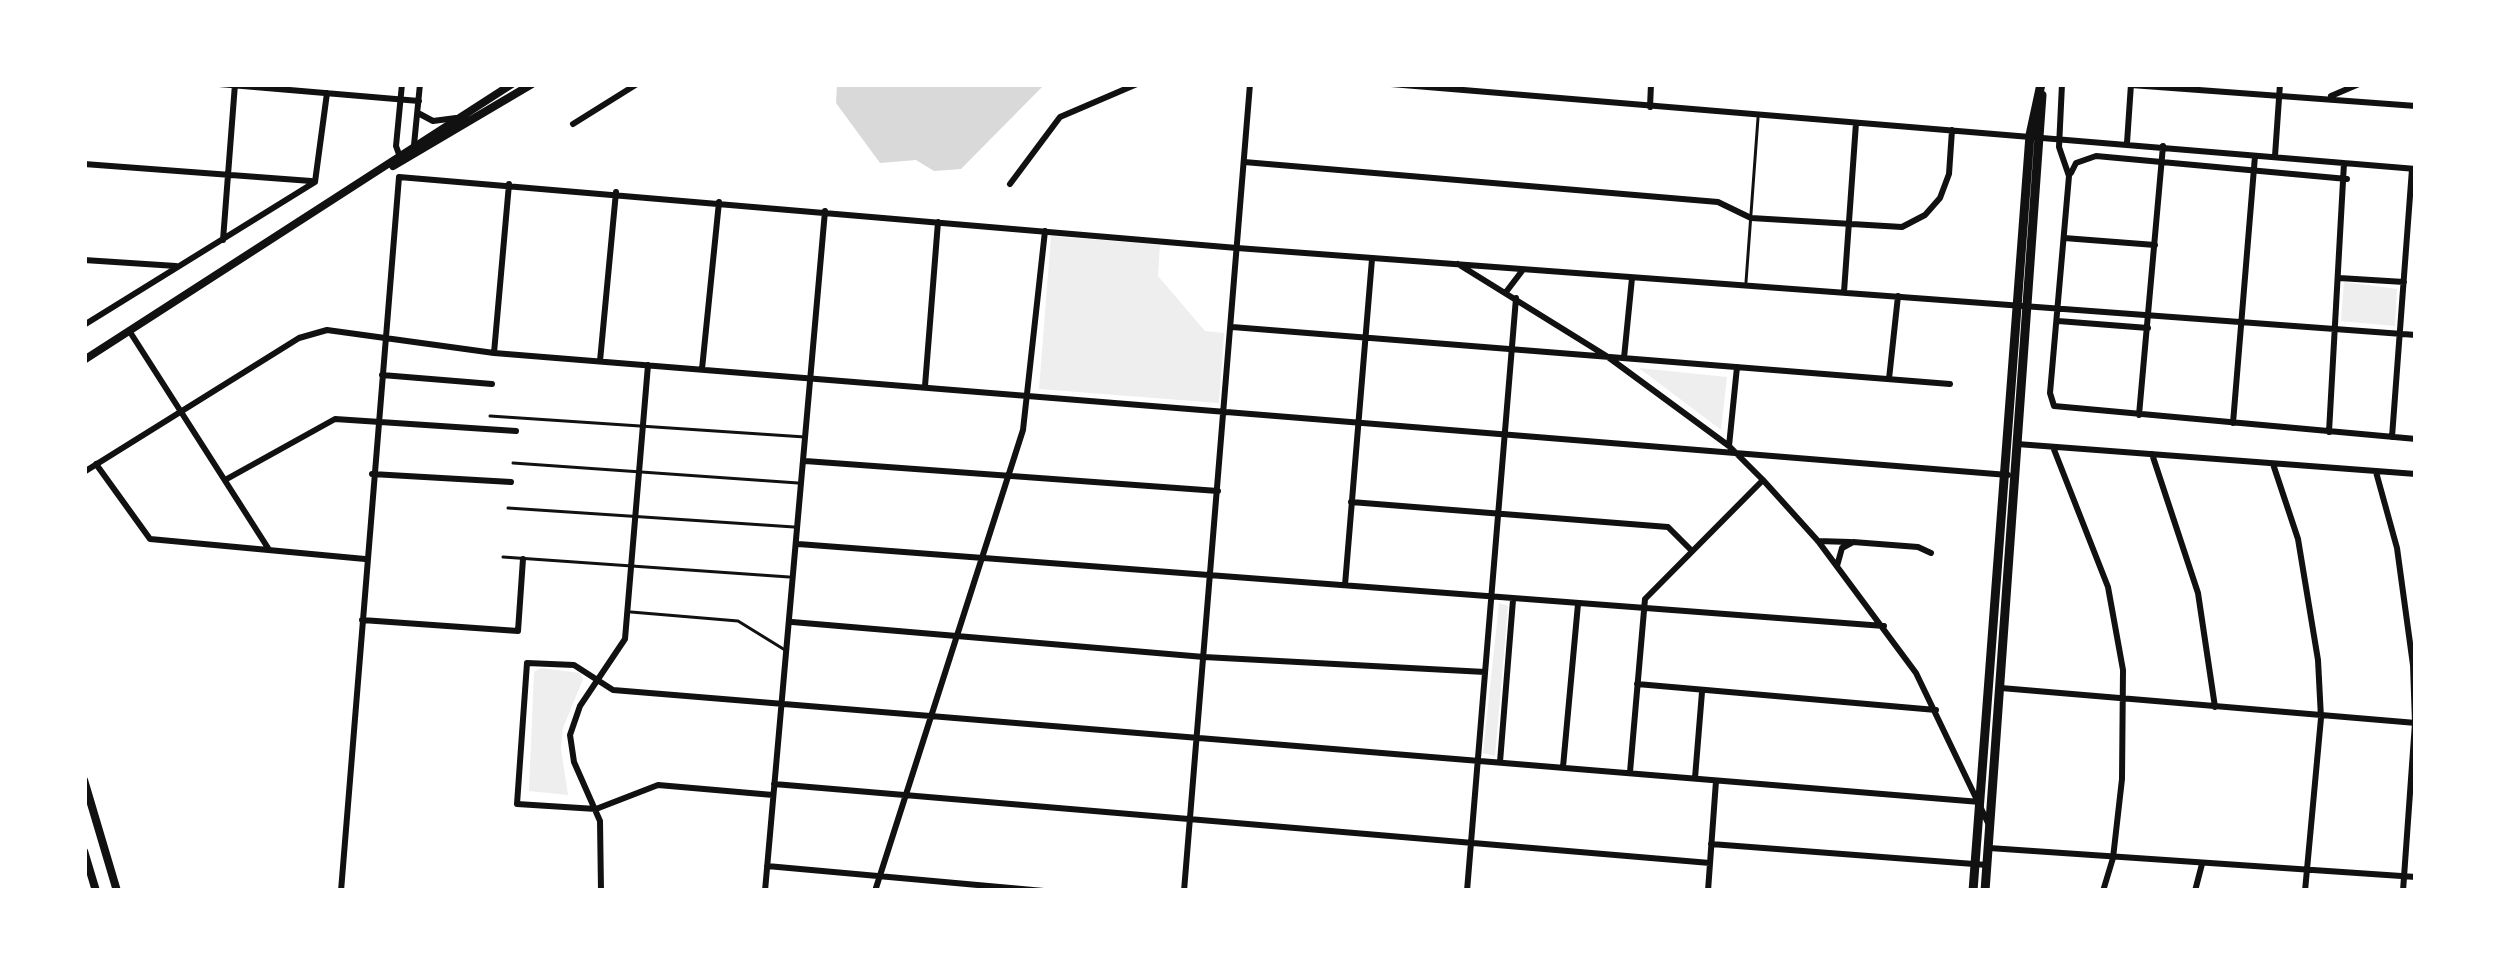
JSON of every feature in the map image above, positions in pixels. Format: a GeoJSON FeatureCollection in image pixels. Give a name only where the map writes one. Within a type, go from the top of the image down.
{"type":"FeatureCollection","features":[{"type":"Feature","properties":{"kind":"highway"},"geometry":{"type":"LineString","coordinates":[[1973,891],[1989,848],[1985,803],[2000,688],[2020,444],[2024,305],[2042,84]]}},
{"type":"Feature","properties":{"kind":"highway"},"geometry":{"type":"LineString","coordinates":[[1985,891],[1981,865],[1987,687],[2007,443],[2024,305]]}},
{"type":"Feature","properties":{"kind":"main road"},"geometry":{"type":"LineString","coordinates":[[417,150],[512,84]]}},
{"type":"Feature","properties":{"kind":"main road"},"geometry":{"type":"LineString","coordinates":[[84,360],[391,165],[532,84]]}},
{"type":"Feature","properties":{"kind":"main road"},"geometry":{"type":"LineString","coordinates":[[84,780],[117,891]]}},
{"type":"Feature","properties":{"kind":"main road"},"geometry":{"type":"LineString","coordinates":[[84,850],[96,891]]}},
{"type":"Feature","properties":{"kind":"street"},"geometry":{"type":"LineString","coordinates":[[219,84],[419,100]]}},
{"type":"Feature","properties":{"kind":"street"},"geometry":{"type":"LineString","coordinates":[[401,159],[402,84]]}},
{"type":"Feature","properties":{"kind":"street"},"geometry":{"type":"LineString","coordinates":[[417,150],[421,84]]}},
{"type":"Feature","properties":{"kind":"street"},"geometry":{"type":"LineString","coordinates":[[573,124],[637,84]]}},
{"type":"Feature","properties":{"kind":"street"},"geometry":{"type":"LineString","coordinates":[[1010,184],[1060,118],[1137,84]]}},
{"type":"Feature","properties":{"kind":"street"},"geometry":{"type":"LineString","coordinates":[[1184,891],[1250,84]]}},
{"type":"Feature","properties":{"kind":"street"},"geometry":{"type":"LineString","coordinates":[[1391,84],[2414,169],[2392,437]]}},
{"type":"Feature","properties":{"kind":"street"},"geometry":{"type":"LineString","coordinates":[[1650,107],[1651,84]]}},
{"type":"Feature","properties":{"kind":"street"},"geometry":{"type":"LineString","coordinates":[[2062,84],[2060,155],[2069,176]]}},
{"type":"Feature","properties":{"kind":"street"},"geometry":{"type":"LineString","coordinates":[[2127,143],[2132,84],[2279,99],[2416,106]]}},
{"type":"Feature","properties":{"kind":"street"},"geometry":{"type":"LineString","coordinates":[[2275,156],[2281,84]]}},
{"type":"Feature","properties":{"kind":"street"},"geometry":{"type":"LineString","coordinates":[[2328,98],[2359,84]]}},
{"type":"Feature","properties":{"kind":"street"},"geometry":{"type":"LineString","coordinates":[[223,240],[235,85]]}},
{"type":"Feature","properties":{"kind":"street"},"geometry":{"type":"LineString","coordinates":[[315,182],[327,93]]}},
{"type":"Feature","properties":{"kind":"street"},"geometry":{"type":"LineString","coordinates":[[418,113],[433,121],[459,117]]}},
{"type":"Feature","properties":{"kind":"street"},"geometry":{"type":"LineString","coordinates":[[1844,292],[1856,123]]}},
{"type":"Feature","properties":{"kind":"street"},"geometry":{"type":"LineString","coordinates":[[1244,163],[1718,202],[1751,218],[1903,226],[1933,208],[1946,184],[1952,130]]}},
{"type":"Feature","properties":{"kind":"street"},"geometry":{"type":"LineString","coordinates":[[2139,416],[2162,146]]}},
{"type":"Feature","properties":{"kind":"street"},"geometry":{"type":"LineString","coordinates":[[2233,424],[2255,155]]}},
{"type":"Feature","properties":{"kind":"street"},"geometry":{"type":"LineString","coordinates":[[2347,178],[2096,156],[2076,163],[2069,176],[2050,393],[2054,406],[2416,439]]}},
{"type":"Feature","properties":{"kind":"street"},"geometry":{"type":"LineString","coordinates":[[2329,432],[2347,178],[2344,163]]}},
{"type":"Feature","properties":{"kind":"street"},"geometry":{"type":"LineString","coordinates":[[84,164],[315,182]]}},
{"type":"Feature","properties":{"kind":"street"},"geometry":{"type":"LineString","coordinates":[[341,891],[399,177],[391,165]]}},
{"type":"Feature","properties":{"kind":"street"},"geometry":{"type":"LineString","coordinates":[[399,177],[1237,248],[2416,335]]}},
{"type":"Feature","properties":{"kind":"street"},"geometry":{"type":"LineString","coordinates":[[84,325],[315,182]]}},
{"type":"Feature","properties":{"kind":"street"},"geometry":{"type":"LineString","coordinates":[[494,353],[509,184]]}},
{"type":"Feature","properties":{"kind":"street"},"geometry":{"type":"LineString","coordinates":[[600,361],[616,193]]}},
{"type":"Feature","properties":{"kind":"street"},"geometry":{"type":"LineString","coordinates":[[702,369],[719,202]]}},
{"type":"Feature","properties":{"kind":"street"},"geometry":{"type":"LineString","coordinates":[[765,891],[825,211]]}},
{"type":"Feature","properties":{"kind":"street"},"geometry":{"type":"LineString","coordinates":[[925,386],[938,221]]}},
{"type":"Feature","properties":{"kind":"street"},"geometry":{"type":"LineString","coordinates":[[875,891],[1010,474],[1030,396],[1045,231]]}},
{"type":"Feature","properties":{"kind":"street"},"geometry":{"type":"LineString","coordinates":[[2064,238],[2155,245]]}},
{"type":"Feature","properties":{"kind":"street"},"geometry":{"type":"LineString","coordinates":[[1346,585],[1372,258]]}},
{"type":"Feature","properties":{"kind":"street"},"geometry":{"type":"LineString","coordinates":[[84,260],[180,267]]}},
{"type":"Feature","properties":{"kind":"street"},"geometry":{"type":"LineString","coordinates":[[1455,262],[1608,357],[1729,446],[1763,480],[1884,626],[1936,710],[1964,782],[1985,803]]}},
{"type":"Feature","properties":{"kind":"street"},"geometry":{"type":"LineString","coordinates":[[1507,292],[1523,269]]}},
{"type":"Feature","properties":{"kind":"street"},"geometry":{"type":"LineString","coordinates":[[1624,358],[1631,278]]}},
{"type":"Feature","properties":{"kind":"street"},"geometry":{"type":"LineString","coordinates":[[2339,278],[2404,282]]}},
{"type":"Feature","properties":{"kind":"street"},"geometry":{"type":"LineString","coordinates":[[1889,379],[1898,296]]}},
{"type":"Feature","properties":{"kind":"street"},"geometry":{"type":"LineString","coordinates":[[1467,891],[1516,298]]}},
{"type":"Feature","properties":{"kind":"street"},"geometry":{"type":"LineString","coordinates":[[2058,321],[2148,328]]}},
{"type":"Feature","properties":{"kind":"street"},"geometry":{"type":"LineString","coordinates":[[1232,327],[1950,384]]}},
{"type":"Feature","properties":{"kind":"street"},"geometry":{"type":"LineString","coordinates":[[130,332],[268,548]]}},
{"type":"Feature","properties":{"kind":"street"},"geometry":{"type":"LineString","coordinates":[[84,472],[312,332],[494,353],[2017,477]]}},
{"type":"Feature","properties":{"kind":"street"},"geometry":{"type":"LineString","coordinates":[[601,891],[603,836],[574,762],[570,734],[595,681],[622,647],[629,612],[648,365]]}},
{"type":"Feature","properties":{"kind":"street"},"geometry":{"type":"LineString","coordinates":[[1729,446],[1737,367]]}},
{"type":"Feature","properties":{"kind":"street"},"geometry":{"type":"LineString","coordinates":[[381,375],[492,384]]}},
{"type":"Feature","properties":{"kind":"street"},"geometry":{"type":"LineString","coordinates":[[225,480],[335,419],[516,430]]}},
{"type":"Feature","properties":{"kind":"street"},"geometry":{"type":"LineString","coordinates":[[2007,443],[2416,474]]}},
{"type":"Feature","properties":{"kind":"street"},"geometry":{"type":"LineString","coordinates":[[2053,447],[2108,586],[2125,700],[2113,858],[2103,891]]}},
{"type":"Feature","properties":{"kind":"street"},"geometry":{"type":"LineString","coordinates":[[2152,454],[2198,593],[2215,707]]}},
{"type":"Feature","properties":{"kind":"street"},"geometry":{"type":"LineString","coordinates":[[805,461],[1218,491]]}},
{"type":"Feature","properties":{"kind":"street"},"geometry":{"type":"LineString","coordinates":[[96,464],[142,531],[163,542],[365,560]]}},
{"type":"Feature","properties":{"kind":"street"},"geometry":{"type":"LineString","coordinates":[[2273,464],[2312,603],[2321,718],[2305,891]]}},
{"type":"Feature","properties":{"kind":"street"},"geometry":{"type":"LineString","coordinates":[[2376,472],[2407,607],[2416,723],[2403,891]]}},
{"type":"Feature","properties":{"kind":"street"},"geometry":{"type":"LineString","coordinates":[[372,474],[511,482]]}},
{"type":"Feature","properties":{"kind":"street"},"geometry":{"type":"LineString","coordinates":[[1630,772],[1648,593],[1763,480]]}},
{"type":"Feature","properties":{"kind":"street"},"geometry":{"type":"LineString","coordinates":[[1352,502],[1667,527],[1691,550]]}},
{"type":"Feature","properties":{"kind":"street"},"geometry":{"type":"LineString","coordinates":[[1818,541],[1930,553]]}},
{"type":"Feature","properties":{"kind":"street"},"geometry":{"type":"LineString","coordinates":[[1837,566],[1842,548],[1852,542]]}},
{"type":"Feature","properties":{"kind":"street"},"geometry":{"type":"LineString","coordinates":[[798,544],[1884,626]]}},
{"type":"Feature","properties":{"kind":"street"},"geometry":{"type":"LineString","coordinates":[[362,620],[518,631],[524,559]]}},
{"type":"Feature","properties":{"kind":"street"},"geometry":{"type":"LineString","coordinates":[[1500,762],[1513,600]]}},
{"type":"Feature","properties":{"kind":"street"},"geometry":{"type":"LineString","coordinates":[[1563,767],[1578,604]]}},
{"type":"Feature","properties":{"kind":"street"},"geometry":{"type":"LineString","coordinates":[[791,622],[1204,657],[1485,672]]}},
{"type":"Feature","properties":{"kind":"street"},"geometry":{"type":"LineString","coordinates":[[773,795],[658,785],[596,809],[518,804],[527,663],[574,665],[613,690],[1985,803]]}},
{"type":"Feature","properties":{"kind":"street"},"geometry":{"type":"LineString","coordinates":[[1637,684],[1936,710]]}},
{"type":"Feature","properties":{"kind":"street"},"geometry":{"type":"LineString","coordinates":[[1987,687],[2416,723]]}},
{"type":"Feature","properties":{"kind":"street"},"geometry":{"type":"LineString","coordinates":[[1695,778],[1702,690]]}},
{"type":"Feature","properties":{"kind":"street"},"geometry":{"type":"LineString","coordinates":[[1708,891],[1717,780]]}},
{"type":"Feature","properties":{"kind":"street"},"geometry":{"type":"LineString","coordinates":[[774,784],[1191,815],[1710,862]]}},
{"type":"Feature","properties":{"kind":"street"},"geometry":{"type":"LineString","coordinates":[[1712,844],[1981,865]]}},
{"type":"Feature","properties":{"kind":"street"},"geometry":{"type":"LineString","coordinates":[[1989,848],[2416,878]]}},
{"type":"Feature","properties":{"kind":"street"},"geometry":{"type":"LineString","coordinates":[[2195,891],[2202,864]]}},
{"type":"Feature","properties":{"kind":"street"},"geometry":{"type":"LineString","coordinates":[[767,866],[1044,891]]}},
{"type":"Feature","properties":{"kind":"lane"},"geometry":{"type":"LineString","coordinates":[[1746,286],[1758,116]]}},
{"type":"Feature","properties":{"kind":"lane"},"geometry":{"type":"LineString","coordinates":[[490,416],[806,437]]}},
{"type":"Feature","properties":{"kind":"lane"},"geometry":{"type":"LineString","coordinates":[[513,463],[803,483]]}},
{"type":"Feature","properties":{"kind":"lane"},"geometry":{"type":"LineString","coordinates":[[508,508],[799,527]]}},
{"type":"Feature","properties":{"kind":"lane"},"geometry":{"type":"LineString","coordinates":[[503,557],[795,578]]}},
{"type":"Feature","properties":{"kind":"lane"},"geometry":{"type":"LineString","coordinates":[[629,612],[738,621],[788,652]]}},
{"type":"Feature","properties":{"kind":"shaded area"},"geometry":{"type":"Polygon","coordinates":[[[837,84],[1045,84],[961,169],[934,171],[916,160],[880,163],[836,103],[837,84]]]}},
{"type":"Feature","properties":{"kind":"shaded area"},"geometry":{"type":"Polygon","coordinates":[[[1051,236],[1160,245],[1158,276],[1205,331],[1224,333],[1219,403],[1039,389],[1051,236]]]}},
{"type":"Feature","properties":{"kind":"shaded area"},"geometry":{"type":"Polygon","coordinates":[[[2344,282],[2397,289],[2395,326],[2341,321],[2344,282]]]}},
{"type":"Feature","properties":{"kind":"shaded area"},"geometry":{"type":"Polygon","coordinates":[[[1639,368],[1727,377],[1721,430],[1639,368]]]}},
{"type":"Feature","properties":{"kind":"shaded area"},"geometry":{"type":"Polygon","coordinates":[[[1499,603],[1508,606],[1495,756],[1483,753],[1499,603]]]}},
{"type":"Feature","properties":{"kind":"shaded area"},"geometry":{"type":"Polygon","coordinates":[[[541,668],[580,673],[583,679],[563,728],[568,795],[529,791],[534,672],[541,668]]]}}]}
